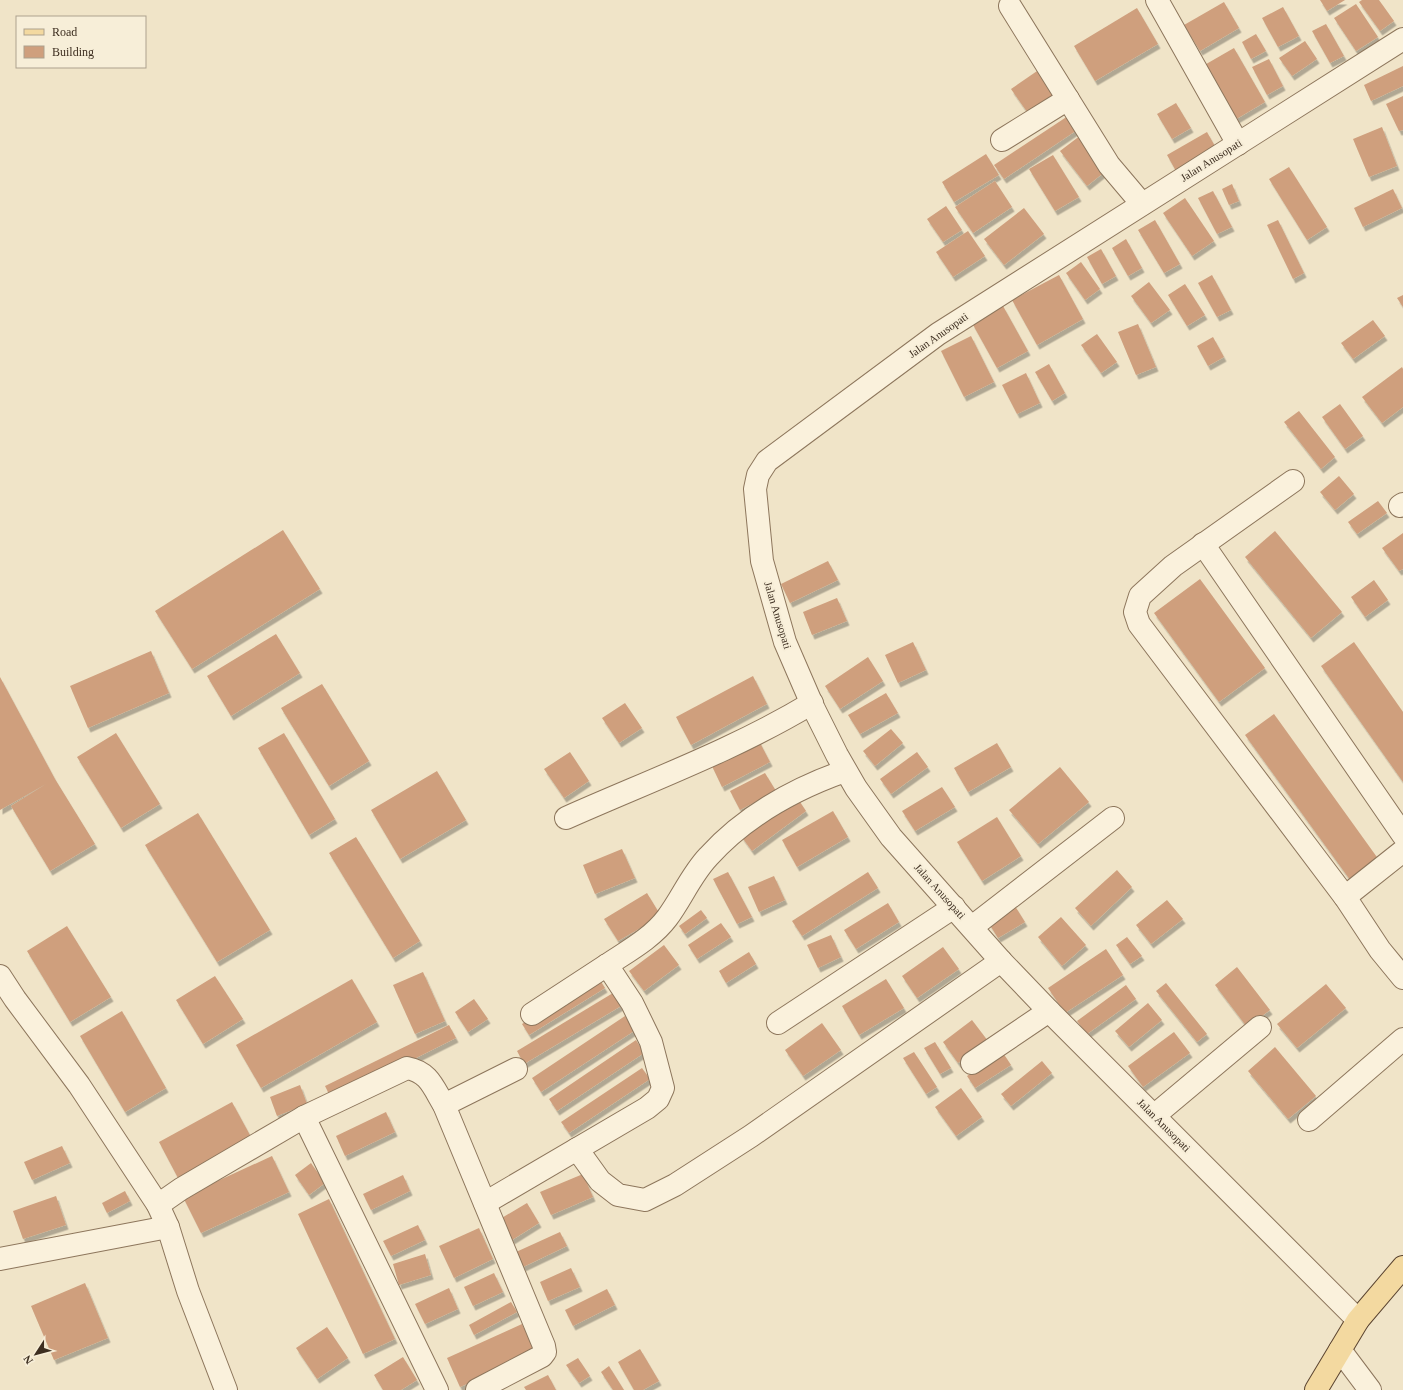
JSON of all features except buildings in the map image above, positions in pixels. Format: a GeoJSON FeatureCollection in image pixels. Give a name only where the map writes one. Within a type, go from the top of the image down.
{"type":"FeatureCollection","features":[{"type":"Feature","properties":{"kind":"main road"},"geometry":{"type":"LineString","coordinates":[[1316,1390],[1358,1320],[1403,1266]]}},
{"type":"Feature","properties":{"kind":"street"},"geometry":{"type":"LineString","coordinates":[[1157,0],[1238,144]]}},
{"type":"Feature","properties":{"kind":"street"},"geometry":{"type":"LineString","coordinates":[[1010,6],[1109,165],[1142,204]]}},
{"type":"Feature","properties":{"kind":"street","name":"Jalan Anusopati"},"geometry":{"type":"LineString","coordinates":[[1358,1320],[1049,1011],[1001,961],[891,837],[845,771],[812,703],[785,642],[762,561],[755,489],[758,475],[767,461],[938,334],[1403,39]]}},
{"type":"Feature","properties":{"kind":"street"},"geometry":{"type":"LineString","coordinates":[[1002,140],[1068,99]]}},
{"type":"Feature","properties":{"kind":"street"},"geometry":{"type":"LineString","coordinates":[[1293,481],[1173,566],[1140,596],[1135,612],[1139,624],[1345,897],[1380,950],[1403,978]]}},
{"type":"Feature","properties":{"kind":"street"},"geometry":{"type":"LineString","coordinates":[[1203,544],[1403,835]]}},
{"type":"Feature","properties":{"kind":"street"},"geometry":{"type":"LineString","coordinates":[[566,818],[680,770],[786,718],[812,703]]}},
{"type":"Feature","properties":{"kind":"street"},"geometry":{"type":"LineString","coordinates":[[532,1014],[608,965],[655,931],[680,899],[697,871],[707,858],[728,837],[751,818],[785,797],[819,780],[845,771]]}},
{"type":"Feature","properties":{"kind":"street"},"geometry":{"type":"LineString","coordinates":[[972,927],[1114,818]]}},
{"type":"Feature","properties":{"kind":"street"},"geometry":{"type":"LineString","coordinates":[[1345,897],[1403,851]]}},
{"type":"Feature","properties":{"kind":"street"},"geometry":{"type":"LineString","coordinates":[[778,1023],[954,907]]}},
{"type":"Feature","properties":{"kind":"street"},"geometry":{"type":"LineString","coordinates":[[577,1149],[600,1181],[618,1195],[645,1200],[675,1185],[751,1136],[1001,961]]}},
{"type":"Feature","properties":{"kind":"street"},"geometry":{"type":"LineString","coordinates":[[485,1203],[646,1108],[658,1099],[663,1088],[650,1042],[632,1003],[608,965]]}},
{"type":"Feature","properties":{"kind":"street"},"geometry":{"type":"LineString","coordinates":[[0,976],[15,999],[79,1085],[158,1205],[168,1227],[188,1292],[226,1390]]}},
{"type":"Feature","properties":{"kind":"street"},"geometry":{"type":"LineString","coordinates":[[972,1063],[1049,1011]]}},
{"type":"Feature","properties":{"kind":"street"},"geometry":{"type":"LineString","coordinates":[[1155,1116],[1260,1027]]}},
{"type":"Feature","properties":{"kind":"street"},"geometry":{"type":"LineString","coordinates":[[1309,1120],[1403,1039]]}},
{"type":"Feature","properties":{"kind":"street"},"geometry":{"type":"LineString","coordinates":[[158,1205],[181,1189],[304,1118],[407,1068],[418,1070],[427,1078],[444,1105],[544,1346],[545,1352],[542,1356],[477,1390]]}},
{"type":"Feature","properties":{"kind":"street"},"geometry":{"type":"LineString","coordinates":[[444,1105],[516,1069]]}},
{"type":"Feature","properties":{"kind":"street"},"geometry":{"type":"LineString","coordinates":[[304,1118],[437,1390]]}},
{"type":"Feature","properties":{"kind":"street"},"geometry":{"type":"LineString","coordinates":[[0,1259],[168,1227]]}},
{"type":"Feature","properties":{"kind":"street"},"geometry":{"type":"LineString","coordinates":[[1340,1350],[1370,1390]]}}]}
